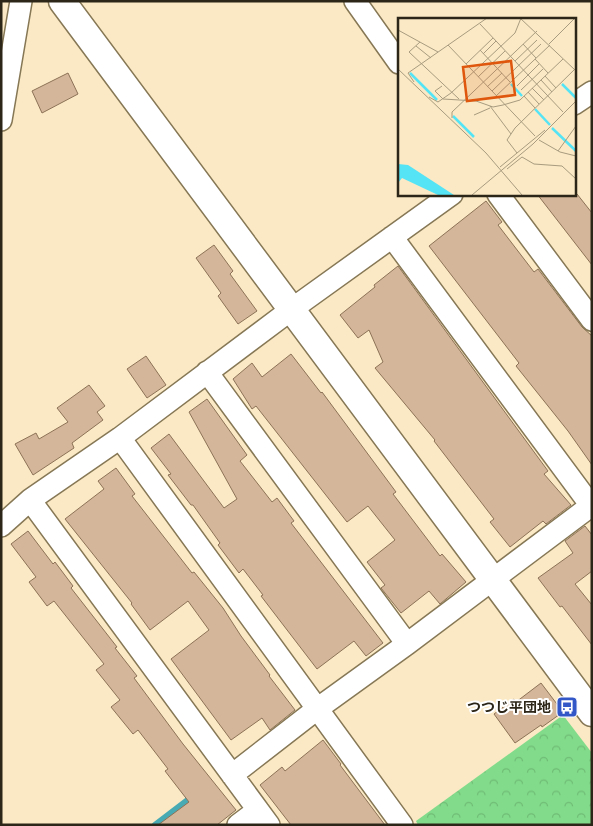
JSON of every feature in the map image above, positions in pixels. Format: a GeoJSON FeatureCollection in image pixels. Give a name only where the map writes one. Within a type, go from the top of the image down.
{"type":"FeatureCollection","features":[{"type":"Feature","properties":{"kind":"street"},"geometry":{"type":"LineString","coordinates":[[1,120],[20,1]]}},
{"type":"Feature","properties":{"kind":"street"},"geometry":{"type":"LineString","coordinates":[[62,1],[592,713]]}},
{"type":"Feature","properties":{"kind":"street"},"geometry":{"type":"LineString","coordinates":[[355,1],[398,62]]}},
{"type":"Feature","properties":{"kind":"street"},"geometry":{"type":"LineString","coordinates":[[576,103],[592,92]]}},
{"type":"Feature","properties":{"kind":"street"},"geometry":{"type":"LineString","coordinates":[[1,526],[30,500],[120,438],[292,309],[451,195]]}},
{"type":"Feature","properties":{"kind":"street"},"geometry":{"type":"LineString","coordinates":[[499,195],[592,320]]}},
{"type":"Feature","properties":{"kind":"street"},"geometry":{"type":"LineString","coordinates":[[232,775],[317,709],[592,506],[392,237]]}},
{"type":"Feature","properties":{"kind":"street"},"geometry":{"type":"LineString","coordinates":[[207,372],[407,644]]}},
{"type":"Feature","properties":{"kind":"street"},"geometry":{"type":"LineString","coordinates":[[120,438],[402,825]]}},
{"type":"Feature","properties":{"kind":"street"},"geometry":{"type":"LineString","coordinates":[[30,500],[263,817],[238,825]]}},
{"type":"Feature","properties":{"kind":"green space"},"geometry":{"type":"Polygon","coordinates":[[[563,715],[592,753],[592,825],[418,825],[416,821],[563,715]]]}},
{"type":"Feature","properties":{"kind":"building"},"geometry":{"type":"Polygon","coordinates":[[[68,73],[78,94],[42,113],[32,91],[68,73]]]}},
{"type":"Feature","properties":{"kind":"building"},"geometry":{"type":"Polygon","coordinates":[[[577,194],[592,213],[592,265],[538,195],[577,194]]]}},
{"type":"Feature","properties":{"kind":"building"},"geometry":{"type":"Polygon","coordinates":[[[486,201],[502,222],[498,225],[534,272],[538,269],[582,327],[592,336],[592,465],[568,431],[516,366],[519,363],[429,246],[486,201]]]}},
{"type":"Feature","properties":{"kind":"building"},"geometry":{"type":"Polygon","coordinates":[[[214,245],[233,271],[230,274],[257,311],[238,324],[218,296],[221,293],[196,258],[214,245]]]}},
{"type":"Feature","properties":{"kind":"building"},"geometry":{"type":"Polygon","coordinates":[[[398,266],[548,471],[544,474],[571,505],[546,524],[543,521],[510,547],[490,522],[494,519],[435,440],[375,368],[383,362],[369,330],[358,338],[340,315],[398,266]]]}},
{"type":"Feature","properties":{"kind":"building"},"geometry":{"type":"Polygon","coordinates":[[[291,354],[322,392],[396,492],[393,494],[440,556],[442,554],[466,582],[440,604],[429,591],[401,613],[381,588],[385,585],[367,562],[395,540],[368,506],[347,522],[256,406],[252,409],[233,379],[252,363],[262,377],[291,354]]]}},
{"type":"Feature","properties":{"kind":"building"},"geometry":{"type":"Polygon","coordinates":[[[146,356],[166,385],[147,398],[127,369],[146,356]]]}},
{"type":"Feature","properties":{"kind":"building"},"geometry":{"type":"Polygon","coordinates":[[[89,385],[105,406],[97,412],[103,420],[72,443],[74,448],[33,475],[15,444],[36,433],[39,439],[68,422],[57,408],[89,385]]]}},
{"type":"Feature","properties":{"kind":"building"},"geometry":{"type":"Polygon","coordinates":[[[207,399],[247,455],[240,461],[272,502],[277,498],[294,521],[291,523],[383,643],[366,656],[354,641],[317,669],[261,596],[263,595],[243,569],[239,573],[218,545],[220,543],[193,505],[191,505],[168,475],[171,474],[151,448],[169,434],[224,508],[237,499],[189,412],[207,399]]]}},
{"type":"Feature","properties":{"kind":"building"},"geometry":{"type":"Polygon","coordinates":[[[116,468],[135,494],[132,496],[192,573],[194,572],[223,608],[269,676],[295,710],[270,730],[262,718],[231,740],[171,659],[209,630],[188,601],[150,630],[132,603],[65,519],[104,489],[98,481],[116,468]]]}},
{"type":"Feature","properties":{"kind":"building"},"geometry":{"type":"Polygon","coordinates":[[[585,526],[592,535],[592,571],[575,584],[592,605],[592,645],[538,578],[573,553],[565,541],[585,526]]]}},
{"type":"Feature","properties":{"kind":"building"},"geometry":{"type":"Polygon","coordinates":[[[28,531],[53,564],[55,562],[73,586],[71,588],[137,676],[134,678],[183,744],[236,810],[217,825],[158,825],[189,802],[165,771],[168,769],[138,730],[133,734],[111,707],[120,700],[96,670],[104,664],[54,601],[47,606],[29,582],[36,577],[11,544],[28,531]]]}},
{"type":"Feature","properties":{"kind":"building"},"geometry":{"type":"Polygon","coordinates":[[[541,683],[563,712],[515,743],[494,714],[514,699],[516,702],[541,683]]]}},
{"type":"Feature","properties":{"kind":"building"},"geometry":{"type":"Polygon","coordinates":[[[323,740],[385,825],[291,825],[260,785],[282,767],[285,771],[323,740]]]}},
{"type":"Feature","properties":{"kind":"waterway"},"geometry":{"type":"LineString","coordinates":[[155,825],[193,796]]}},
{"type":"Feature","properties":{"kind":"place","name":"つつじ平団地"},"geometry":{"type":"Point","coordinates":[567,707]}}]}
